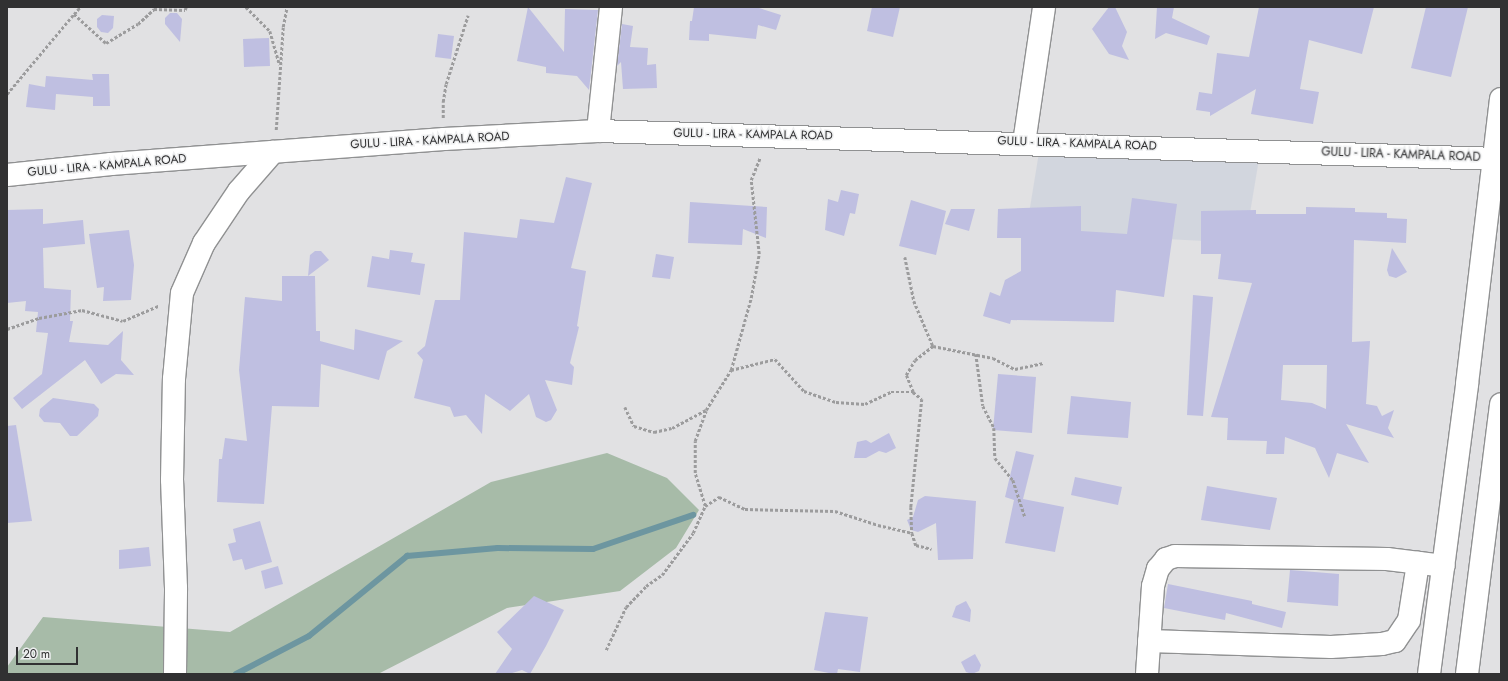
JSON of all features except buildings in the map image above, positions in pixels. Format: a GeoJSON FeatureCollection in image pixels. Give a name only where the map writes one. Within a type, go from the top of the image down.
{"type":"FeatureCollection","features":[{"type":"Feature","properties":{"kind":"street"},"geometry":{"type":"LineString","coordinates":[[598,131],[611,7]]}},
{"type":"Feature","properties":{"kind":"street"},"geometry":{"type":"LineString","coordinates":[[1024,143],[1044,7]]}},
{"type":"Feature","properties":{"kind":"street"},"geometry":{"type":"LineString","coordinates":[[1429,674],[1498,159],[1501,99]]}},
{"type":"Feature","properties":{"kind":"street","name":"GULU - LIRA - KAMPALA ROAD"},"geometry":{"type":"LineString","coordinates":[[7,175],[444,139],[598,131],[768,135],[1498,159]]}},
{"type":"Feature","properties":{"kind":"street"},"geometry":{"type":"LineString","coordinates":[[175,674],[176,588],[172,480],[174,379],[182,293],[204,243],[239,191],[273,152]]}},
{"type":"Feature","properties":{"kind":"street"},"geometry":{"type":"LineString","coordinates":[[1467,674],[1501,404]]}},
{"type":"Feature","properties":{"kind":"street"},"geometry":{"type":"LineString","coordinates":[[1147,674],[1153,586],[1158,569],[1170,558],[1387,560],[1444,566]]}},
{"type":"Feature","properties":{"kind":"street"},"geometry":{"type":"LineString","coordinates":[[1149,641],[1331,647],[1382,644],[1395,641],[1409,620],[1418,563]]}},
{"type":"Feature","properties":{"kind":"path"},"geometry":{"type":"LineString","coordinates":[[7,94],[80,7]]}},
{"type":"Feature","properties":{"kind":"path"},"geometry":{"type":"LineString","coordinates":[[74,14],[106,43],[138,24],[154,9],[185,10],[186,7]]}},
{"type":"Feature","properties":{"kind":"path"},"geometry":{"type":"LineString","coordinates":[[246,7],[270,30],[281,67]]}},
{"type":"Feature","properties":{"kind":"path"},"geometry":{"type":"LineString","coordinates":[[273,152],[283,27],[287,7]]}},
{"type":"Feature","properties":{"kind":"path"},"geometry":{"type":"LineString","coordinates":[[444,139],[443,102],[468,14]]}},
{"type":"Feature","properties":{"kind":"path"},"geometry":{"type":"LineString","coordinates":[[705,506],[695,473],[695,441],[706,410],[731,370],[751,298],[759,254],[751,180],[768,135]]}},
{"type":"Feature","properties":{"kind":"path"},"geometry":{"type":"LineString","coordinates":[[905,257],[914,301],[933,346]]}},
{"type":"Feature","properties":{"kind":"path"},"geometry":{"type":"LineString","coordinates":[[7,329],[39,318],[82,310],[123,321],[149,312],[182,293]]}},
{"type":"Feature","properties":{"kind":"path"},"geometry":{"type":"LineString","coordinates":[[932,549],[916,545],[912,533],[912,507],[922,399],[913,392],[906,375],[915,360],[933,346],[992,358],[1015,369],[1043,363]]}},
{"type":"Feature","properties":{"kind":"path"},"geometry":{"type":"LineString","coordinates":[[976,354],[983,406],[994,428],[995,458],[1012,480],[1026,516]]}},
{"type":"Feature","properties":{"kind":"path"},"geometry":{"type":"LineString","coordinates":[[731,370],[775,359],[804,391],[836,402],[865,404],[890,392],[913,392]]}},
{"type":"Feature","properties":{"kind":"path"},"geometry":{"type":"LineString","coordinates":[[625,407],[634,426],[654,432],[672,428],[706,410]]}},
{"type":"Feature","properties":{"kind":"path"},"geometry":{"type":"LineString","coordinates":[[606,650],[626,607],[646,586],[662,575],[693,533],[705,506],[719,497],[745,509],[835,511],[878,525],[912,533]]}},
{"type":"Feature","properties":{"kind":"shaded area"},"geometry":{"type":"Polygon","coordinates":[[[1042,134],[1262,141],[1245,243],[1026,232],[1042,134]]]}},
{"type":"Feature","properties":{"kind":"green space"},"geometry":{"type":"Polygon","coordinates":[[[607,453],[667,478],[699,510],[676,548],[620,591],[507,608],[378,674],[7,674],[7,667],[43,617],[230,632],[491,482],[607,453]]]}},
{"type":"Feature","properties":{"kind":"waterway"},"geometry":{"type":"LineString","coordinates":[[236,674],[309,636],[407,556],[498,548],[593,549],[693,515]]}}]}
